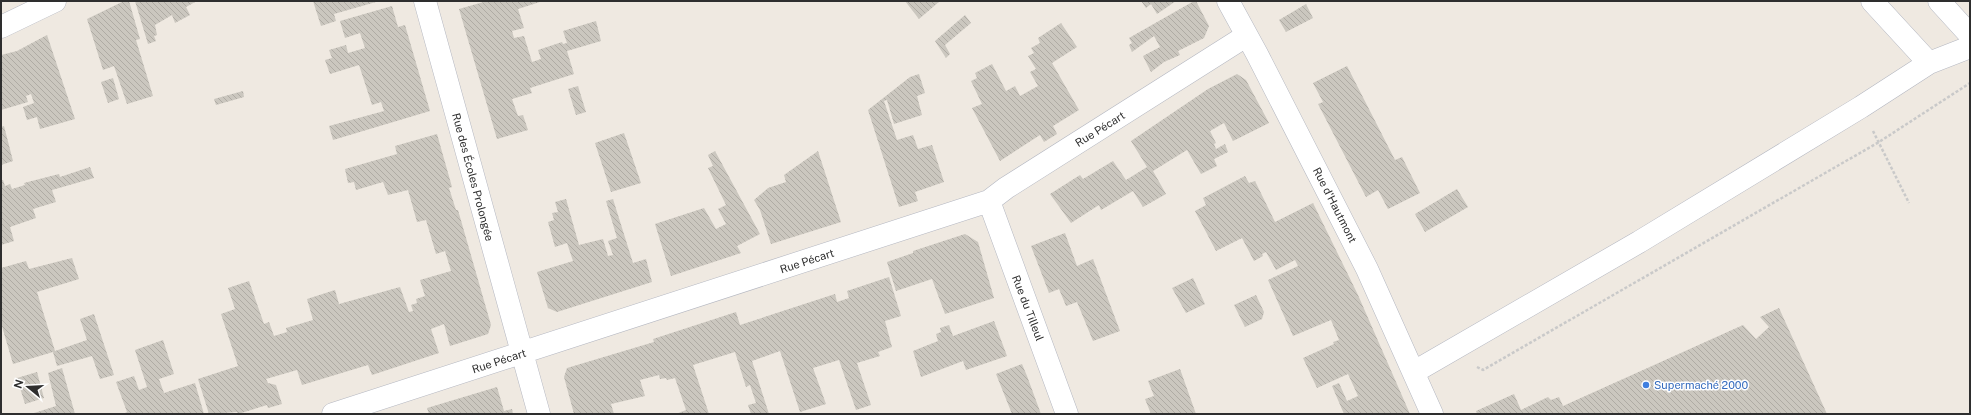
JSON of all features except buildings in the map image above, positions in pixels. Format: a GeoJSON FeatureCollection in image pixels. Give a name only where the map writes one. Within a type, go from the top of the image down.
{"type":"FeatureCollection","features":[{"type":"Feature","properties":{"kind":"street"},"geometry":{"type":"LineString","coordinates":[[2,22],[55,1]]}},
{"type":"Feature","properties":{"kind":"street","name":"Rue des Écoles Prolongée"},"geometry":{"type":"LineString","coordinates":[[425,1],[521,354],[539,414]]}},
{"type":"Feature","properties":{"kind":"street","name":"Rue d'Hautmont"},"geometry":{"type":"LineString","coordinates":[[1228,1],[1261,61],[1367,269],[1432,414]]}},
{"type":"Feature","properties":{"kind":"street"},"geometry":{"type":"LineString","coordinates":[[1872,1],[1929,63]]}},
{"type":"Feature","properties":{"kind":"street"},"geometry":{"type":"LineString","coordinates":[[1939,1],[1970,35]]}},
{"type":"Feature","properties":{"kind":"street","name":"Rue Pécart"},"geometry":{"type":"LineString","coordinates":[[333,414],[989,202],[1006,188],[1246,36]]}},
{"type":"Feature","properties":{"kind":"street"},"geometry":{"type":"LineString","coordinates":[[1414,372],[1639,242],[1861,107],[1929,63],[1970,47]]}},
{"type":"Feature","properties":{"kind":"street","name":"Rue du Tilleul"},"geometry":{"type":"LineString","coordinates":[[989,202],[1068,414]]}},
{"type":"Feature","properties":{"kind":"path"},"geometry":{"type":"LineString","coordinates":[[1447,354],[1484,370],[1879,142],[1970,83]]}},
{"type":"Feature","properties":{"kind":"path"},"geometry":{"type":"LineString","coordinates":[[1861,107],[1909,203]]}},
{"type":"Feature","properties":{"kind":"place","name":"Supermaché 2000"},"geometry":{"type":"Point","coordinates":[1646,385]}}]}
